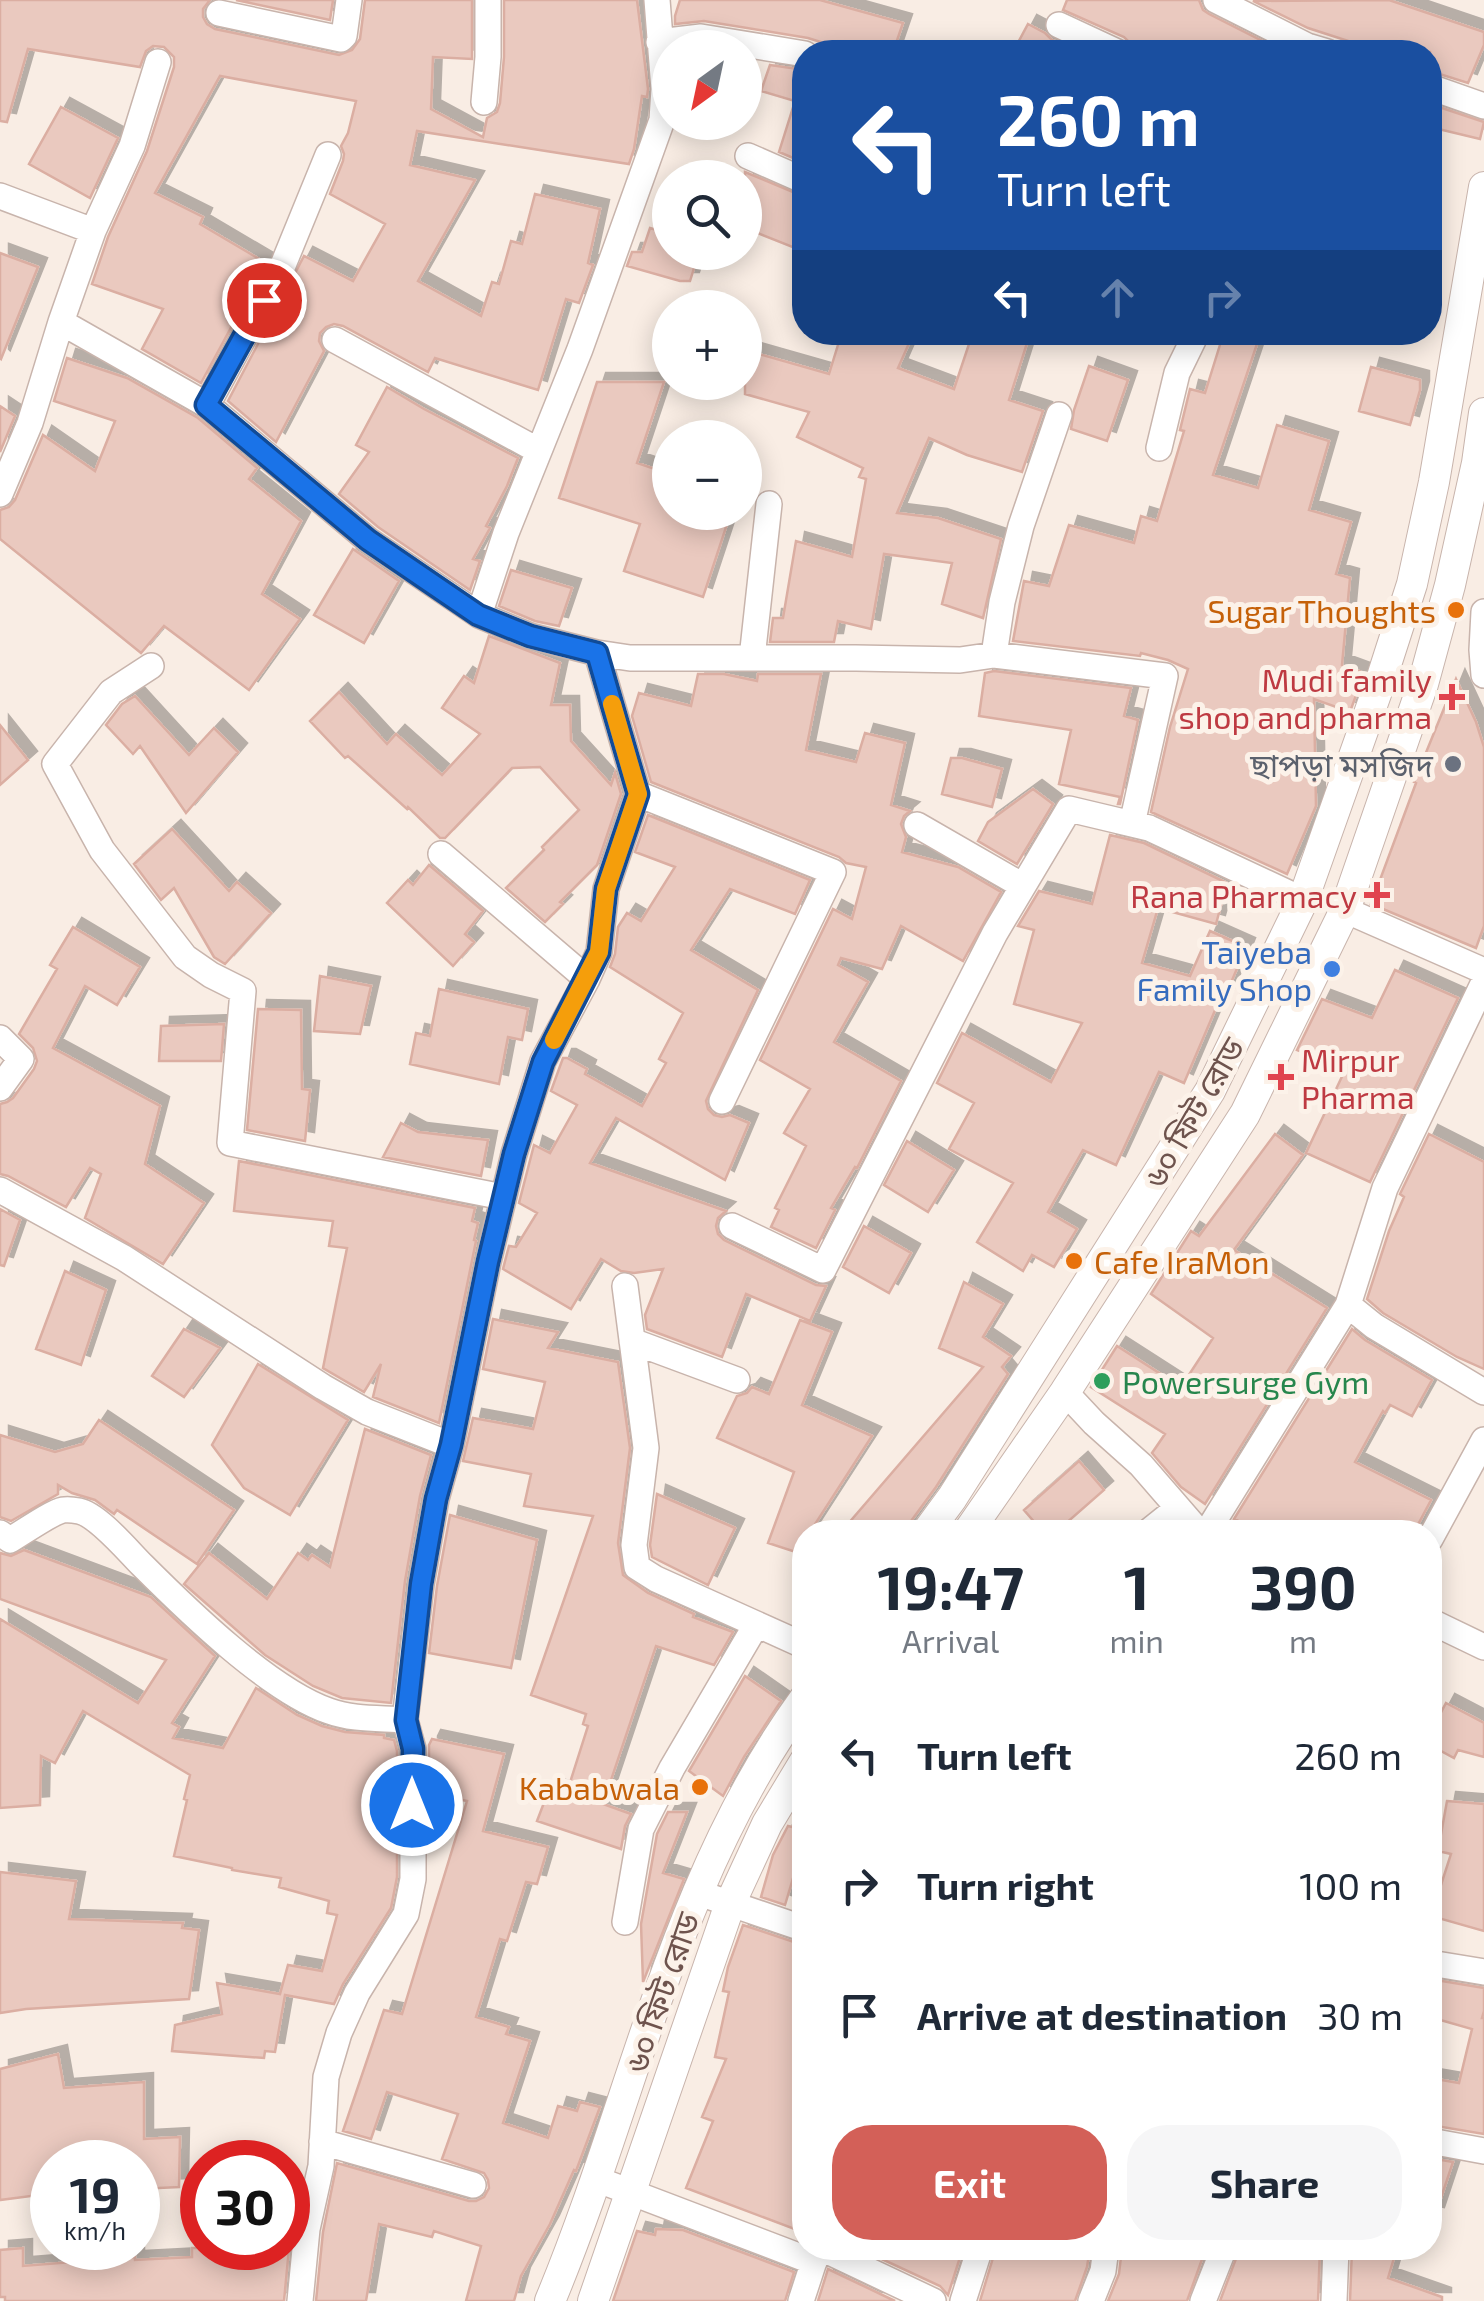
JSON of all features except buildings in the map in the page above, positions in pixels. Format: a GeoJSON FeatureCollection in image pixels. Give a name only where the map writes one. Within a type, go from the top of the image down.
{"type":"FeatureCollection","features":[{"type":"Feature","properties":{"kind":"street"},"geometry":{"type":"LineString","coordinates":[[219,13],[341,39],[348,0]]}},
{"type":"Feature","properties":{"kind":"street"},"geometry":{"type":"LineString","coordinates":[[484,102],[488,0]]}},
{"type":"Feature","properties":{"kind":"street"},"geometry":{"type":"LineString","coordinates":[[657,0],[658,30]]}},
{"type":"Feature","properties":{"kind":"street"},"geometry":{"type":"LineString","coordinates":[[1216,0],[1294,40]]}},
{"type":"Feature","properties":{"kind":"street"},"geometry":{"type":"LineString","coordinates":[[1059,25],[1091,40]]}},
{"type":"Feature","properties":{"kind":"street"},"geometry":{"type":"LineString","coordinates":[[762,47],[792,52]]}},
{"type":"Feature","properties":{"kind":"street"},"geometry":{"type":"LineString","coordinates":[[0,494],[30,424],[60,322],[93,231],[132,146],[158,62]]}},
{"type":"Feature","properties":{"kind":"street"},"geometry":{"type":"LineString","coordinates":[[1442,92],[1484,106]]}},
{"type":"Feature","properties":{"kind":"street"},"geometry":{"type":"LineString","coordinates":[[478,615],[655,140]]}},
{"type":"Feature","properties":{"kind":"street"},"geometry":{"type":"LineString","coordinates":[[206,405],[284,265],[328,155]]}},
{"type":"Feature","properties":{"kind":"street"},"geometry":{"type":"LineString","coordinates":[[748,156],[792,174]]}},
{"type":"Feature","properties":{"kind":"street","name":"৬০ ফিট রোড"},"geometry":{"type":"LineString","coordinates":[[936,1520],[1210,1091],[1303,900],[1412,584],[1434,482],[1484,187]]}},
{"type":"Feature","properties":{"kind":"street"},"geometry":{"type":"LineString","coordinates":[[0,196],[93,231]]}},
{"type":"Feature","properties":{"kind":"street"},"geometry":{"type":"LineString","coordinates":[[60,322],[206,405],[368,540],[478,615],[530,636],[630,658],[960,660],[994,655],[1165,676],[1132,824]]}},
{"type":"Feature","properties":{"kind":"street"},"geometry":{"type":"LineString","coordinates":[[335,340],[539,452]]}},
{"type":"Feature","properties":{"kind":"street"},"geometry":{"type":"LineString","coordinates":[[1159,448],[1177,373],[1191,345]]}},
{"type":"Feature","properties":{"kind":"street","name":"৬০ ফিট রোড"},"geometry":{"type":"LineString","coordinates":[[976,1520],[1245,1114],[1345,910],[1423,684],[1450,585],[1484,413]]}},
{"type":"Feature","properties":{"kind":"street"},"geometry":{"type":"LineString","coordinates":[[994,655],[1002,602],[1022,526],[1059,415]]}},
{"type":"Feature","properties":{"kind":"street"},"geometry":{"type":"LineString","coordinates":[[752,658],[769,504]]}},
{"type":"Feature","properties":{"kind":"street"},"geometry":{"type":"LineString","coordinates":[[1484,612],[1484,675]]}},
{"type":"Feature","properties":{"kind":"street"},"geometry":{"type":"LineString","coordinates":[[300,2301],[307,2229],[321,2166],[326,2077],[357,1993],[406,1914],[413,1878],[413,1749],[406,1720],[424,1567],[488,1262],[514,1154],[543,1062],[599,952],[606,889],[638,794],[597,653]]}},
{"type":"Feature","properties":{"kind":"street"},"geometry":{"type":"LineString","coordinates":[[151,666],[111,692],[55,764],[102,850],[185,956],[212,976],[243,991],[230,1143],[503,1197]]}},
{"type":"Feature","properties":{"kind":"street"},"geometry":{"type":"LineString","coordinates":[[638,794],[833,872],[722,1102]]}},
{"type":"Feature","properties":{"kind":"street"},"geometry":{"type":"LineString","coordinates":[[732,1226],[824,1270],[995,933],[1069,809],[1150,828],[1303,900]]}},
{"type":"Feature","properties":{"kind":"street"},"geometry":{"type":"LineString","coordinates":[[917,824],[1024,886]]}},
{"type":"Feature","properties":{"kind":"street"},"geometry":{"type":"LineString","coordinates":[[441,854],[587,979]]}},
{"type":"Feature","properties":{"kind":"street"},"geometry":{"type":"LineString","coordinates":[[1345,910],[1484,971]]}},
{"type":"Feature","properties":{"kind":"street"},"geometry":{"type":"LineString","coordinates":[[1214,1520],[1348,1305],[1385,1188],[1484,982]]}},
{"type":"Feature","properties":{"kind":"street"},"geometry":{"type":"LineString","coordinates":[[0,1038],[22,1059],[0,1088]]}},
{"type":"Feature","properties":{"kind":"street"},"geometry":{"type":"LineString","coordinates":[[0,1190],[124,1258],[323,1388],[367,1412],[451,1445]]}},
{"type":"Feature","properties":{"kind":"street"},"geometry":{"type":"LineString","coordinates":[[1138,1209],[1170,1229]]}},
{"type":"Feature","properties":{"kind":"street"},"geometry":{"type":"LineString","coordinates":[[625,1286],[646,1448],[634,1545],[638,1567],[656,1579],[792,1640]]}},
{"type":"Feature","properties":{"kind":"street"},"geometry":{"type":"LineString","coordinates":[[1348,1305],[1374,1326],[1484,1392]]}},
{"type":"Feature","properties":{"kind":"street"},"geometry":{"type":"LineString","coordinates":[[632,1341],[738,1380]]}},
{"type":"Feature","properties":{"kind":"street"},"geometry":{"type":"LineString","coordinates":[[1064,1392],[1142,1465],[1188,1520]]}},
{"type":"Feature","properties":{"kind":"street"},"geometry":{"type":"LineString","coordinates":[[1440,1520],[1484,1440]]}},
{"type":"Feature","properties":{"kind":"street"},"geometry":{"type":"LineString","coordinates":[[1163,1520],[1178,1508]]}},
{"type":"Feature","properties":{"kind":"street"},"geometry":{"type":"LineString","coordinates":[[0,1534],[10,1540],[63,1510],[84,1512],[232,1647],[300,1697],[348,1716],[406,1720]]}},
{"type":"Feature","properties":{"kind":"street"},"geometry":{"type":"LineString","coordinates":[[625,1922],[641,1829],[756,1625]]}},
{"type":"Feature","properties":{"kind":"street"},"geometry":{"type":"LineString","coordinates":[[1442,1627],[1484,1647]]}},
{"type":"Feature","properties":{"kind":"street","name":"৬০ ফিট রোড"},"geometry":{"type":"LineString","coordinates":[[554,2300],[696,1892],[760,1766],[792,1734]]}},
{"type":"Feature","properties":{"kind":"street","name":"৬০ ফিট রোড"},"geometry":{"type":"LineString","coordinates":[[593,2301],[730,1904],[767,1824],[792,1783]]}},
{"type":"Feature","properties":{"kind":"street"},"geometry":{"type":"LineString","coordinates":[[696,1892],[792,1925]]}},
{"type":"Feature","properties":{"kind":"street"},"geometry":{"type":"LineString","coordinates":[[1442,1966],[1484,1972]]}},
{"type":"Feature","properties":{"kind":"street"},"geometry":{"type":"LineString","coordinates":[[322,2142],[473,2185]]}},
{"type":"Feature","properties":{"kind":"street"},"geometry":{"type":"LineString","coordinates":[[1442,2143],[1484,2151]]}},
{"type":"Feature","properties":{"kind":"street"},"geometry":{"type":"LineString","coordinates":[[596,2179],[792,2244]]}},
{"type":"Feature","properties":{"kind":"street"},"geometry":{"type":"LineString","coordinates":[[801,2301],[815,2260]]}},
{"type":"Feature","properties":{"kind":"street"},"geometry":{"type":"LineString","coordinates":[[837,2260],[933,2301]]}},
{"type":"Feature","properties":{"kind":"street"},"geometry":{"type":"LineString","coordinates":[[963,2301],[976,2260]]}},
{"type":"Feature","properties":{"kind":"street"},"geometry":{"type":"LineString","coordinates":[[1091,2301],[1104,2260]]}},
{"type":"Feature","properties":{"kind":"street"},"geometry":{"type":"LineString","coordinates":[[1204,2301],[1219,2260]]}},
{"type":"Feature","properties":{"kind":"street"},"geometry":{"type":"LineString","coordinates":[[1334,2301],[1336,2260]]}},
{"type":"Feature","properties":{"kind":"slow traffic"},"geometry":{"type":"LineString","coordinates":[[554,1040],[599,952],[606,889],[638,794],[612,704]]}},
{"type":"Feature","properties":{"kind":"place","name":"Sugar Thoughts"},"geometry":{"type":"Point","coordinates":[1456,610]}},
{"type":"Feature","properties":{"kind":"place","name":"Mudi family shop and pharma"},"geometry":{"type":"Point","coordinates":[1452,697]}},
{"type":"Feature","properties":{"kind":"place","name":"ছাপড়া মসজিদ"},"geometry":{"type":"Point","coordinates":[1453,764]}},
{"type":"Feature","properties":{"kind":"place","name":"Rana Pharmacy"},"geometry":{"type":"Point","coordinates":[1377,895]}},
{"type":"Feature","properties":{"kind":"place","name":"Taiyeba Family Shop"},"geometry":{"type":"Point","coordinates":[1332,969]}},
{"type":"Feature","properties":{"kind":"place","name":"Mirpur Pharma"},"geometry":{"type":"Point","coordinates":[1281,1077]}},
{"type":"Feature","properties":{"kind":"place","name":"Cafe IraMon"},"geometry":{"type":"Point","coordinates":[1074,1261]}},
{"type":"Feature","properties":{"kind":"place","name":"Powersurge Gym"},"geometry":{"type":"Point","coordinates":[1102,1381]}},
{"type":"Feature","properties":{"kind":"place","name":"Kababwala"},"geometry":{"type":"Point","coordinates":[700,1787]}},
{"type":"Feature","properties":{"kind":"route"},"geometry":{"type":"LineString","coordinates":[[264,300],[206,405],[368,540],[478,615],[530,636],[597,653],[638,794],[606,889],[599,952],[543,1062],[514,1154],[488,1262],[421,1584],[406,1720],[413,1749],[412,1805]]}}]}
